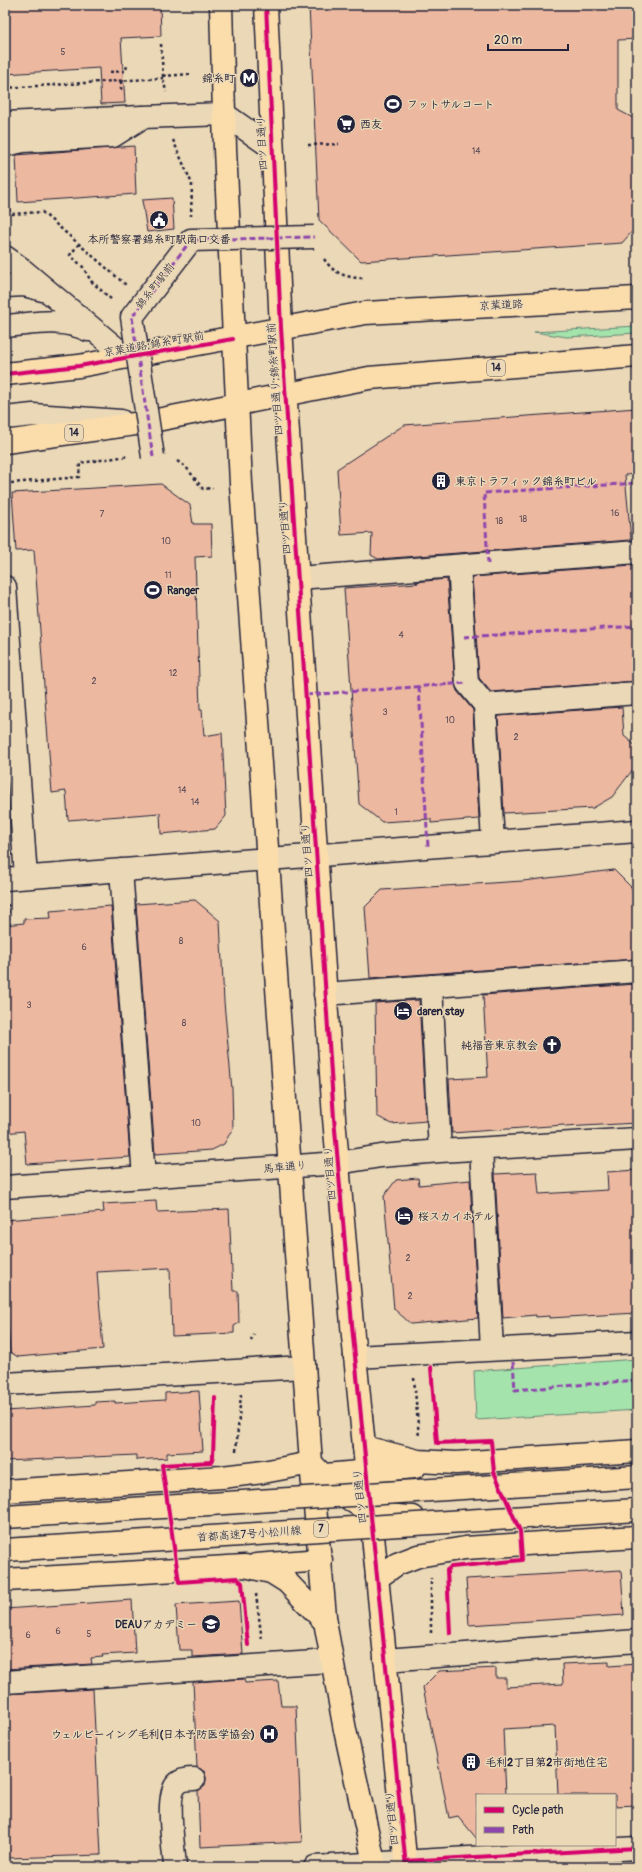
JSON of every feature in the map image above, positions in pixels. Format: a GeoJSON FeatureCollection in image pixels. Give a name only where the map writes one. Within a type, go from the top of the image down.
{"type":"FeatureCollection","features":[{"type":"Feature","properties":{"kind":"main road"},"geometry":{"type":"LineString","coordinates":[[221,5],[233,338],[244,520],[288,1167],[304,1367],[315,1471],[326,1623],[331,1661],[374,1865]]}},
{"type":"Feature","properties":{"kind":"main road","name":"四ツ目通り"},"geometry":{"type":"LineString","coordinates":[[266,5],[271,147],[279,281]]}},
{"type":"Feature","properties":{"kind":"main road","name":"四ツ目通り;錦糸町駅前"},"geometry":{"type":"LineString","coordinates":[[279,281],[290,476]]}},
{"type":"Feature","properties":{"kind":"main road","name":"京葉道路"},"geometry":{"type":"LineString","coordinates":[[365,313],[637,298]]}},
{"type":"Feature","properties":{"kind":"main road","name":"京葉道路;錦糸町駅前"},"geometry":{"type":"LineString","coordinates":[[5,374],[79,366],[197,346],[281,328],[365,313]]}},
{"type":"Feature","properties":{"kind":"main road","name":"14"},"geometry":{"type":"LineString","coordinates":[[5,442],[142,423],[286,393],[369,378],[637,356]]}},
{"type":"Feature","properties":{"kind":"main road","name":"四ツ目通り"},"geometry":{"type":"LineString","coordinates":[[290,476],[338,1163],[366,1471],[406,1864]]}},
{"type":"Feature","properties":{"kind":"main road"},"geometry":{"type":"LineString","coordinates":[[364,1447],[418,1461],[456,1463]]}},
{"type":"Feature","properties":{"kind":"main road"},"geometry":{"type":"LineString","coordinates":[[5,1491],[222,1477],[263,1472],[366,1471],[456,1463],[637,1451]]}},
{"type":"Feature","properties":{"kind":"main road"},"geometry":{"type":"LineString","coordinates":[[315,1471],[360,1507],[390,1516],[428,1517],[551,1507],[637,1515]]}},
{"type":"Feature","properties":{"kind":"main road"},"geometry":{"type":"LineString","coordinates":[[5,1516],[637,1477]]}},
{"type":"Feature","properties":{"kind":"main road","name":"首都高速7号小松川線"},"geometry":{"type":"LineString","coordinates":[[5,1550],[637,1510]]}},
{"type":"Feature","properties":{"kind":"main road"},"geometry":{"type":"LineString","coordinates":[[377,1578],[397,1564],[418,1556],[459,1549],[637,1538]]}},
{"type":"Feature","properties":{"kind":"main road"},"geometry":{"type":"LineString","coordinates":[[5,1580],[321,1560]]}},
{"type":"Feature","properties":{"kind":"main road"},"geometry":{"type":"LineString","coordinates":[[245,1566],[271,1572],[287,1582],[326,1623]]}},
{"type":"Feature","properties":{"kind":"street"},"geometry":{"type":"LineString","coordinates":[[5,123],[224,114],[271,147]]}},
{"type":"Feature","properties":{"kind":"street"},"geometry":{"type":"LineString","coordinates":[[5,145],[23,142],[113,136],[143,117]]}},
{"type":"Feature","properties":{"kind":"street"},"geometry":{"type":"LineString","coordinates":[[191,240],[314,237]]}},
{"type":"Feature","properties":{"kind":"street","name":"錦糸町駅前"},"geometry":{"type":"LineString","coordinates":[[153,455],[138,309],[191,240]]}},
{"type":"Feature","properties":{"kind":"street"},"geometry":{"type":"LineString","coordinates":[[5,258],[118,349],[132,353],[197,346]]}},
{"type":"Feature","properties":{"kind":"street"},"geometry":{"type":"LineString","coordinates":[[5,286],[24,285],[49,292]]}},
{"type":"Feature","properties":{"kind":"street"},"geometry":{"type":"LineString","coordinates":[[5,326],[62,322],[74,323],[100,335]]}},
{"type":"Feature","properties":{"kind":"street"},"geometry":{"type":"LineString","coordinates":[[5,418],[33,415],[142,423]]}},
{"type":"Feature","properties":{"kind":"street"},"geometry":{"type":"LineString","coordinates":[[298,578],[637,552]]}},
{"type":"Feature","properties":{"kind":"street"},"geometry":{"type":"LineString","coordinates":[[459,566],[467,683],[485,705],[493,842]]}},
{"type":"Feature","properties":{"kind":"street"},"geometry":{"type":"LineString","coordinates":[[5,587],[15,878],[637,831]]}},
{"type":"Feature","properties":{"kind":"street"},"geometry":{"type":"LineString","coordinates":[[485,705],[637,693]]}},
{"type":"Feature","properties":{"kind":"street"},"geometry":{"type":"LineString","coordinates":[[122,870],[144,1177]]}},
{"type":"Feature","properties":{"kind":"street"},"geometry":{"type":"LineString","coordinates":[[325,994],[637,970]]}},
{"type":"Feature","properties":{"kind":"street"},"geometry":{"type":"LineString","coordinates":[[431,986],[440,1151]]}},
{"type":"Feature","properties":{"kind":"street","name":"馬車通り"},"geometry":{"type":"LineString","coordinates":[[5,1187],[338,1163],[381,1156],[440,1151],[637,1139]]}},
{"type":"Feature","properties":{"kind":"street"},"geometry":{"type":"LineString","coordinates":[[481,1149],[492,1350]]}},
{"type":"Feature","properties":{"kind":"street"},"geometry":{"type":"LineString","coordinates":[[355,1357],[637,1342]]}},
{"type":"Feature","properties":{"kind":"street"},"geometry":{"type":"LineString","coordinates":[[5,1384],[304,1367]]}},
{"type":"Feature","properties":{"kind":"street"},"geometry":{"type":"LineString","coordinates":[[385,1660],[637,1641]]}},
{"type":"Feature","properties":{"kind":"street"},"geometry":{"type":"LineString","coordinates":[[5,1682],[331,1661]]}},
{"type":"Feature","properties":{"kind":"street"},"geometry":{"type":"LineString","coordinates":[[175,1867],[170,1801],[175,1784],[183,1779],[194,1779]]}},
{"type":"Feature","properties":{"kind":"street"},"geometry":{"type":"LineString","coordinates":[[315,1867],[580,1859],[637,1848]]}},
{"type":"Feature","properties":{"kind":"path"},"geometry":{"type":"LineString","coordinates":[[161,44],[163,77],[166,94]]}},
{"type":"Feature","properties":{"kind":"path"},"geometry":{"type":"LineString","coordinates":[[110,72],[126,71],[127,64]]}},
{"type":"Feature","properties":{"kind":"path"},"geometry":{"type":"LineString","coordinates":[[5,88],[121,81],[192,74]]}},
{"type":"Feature","properties":{"kind":"path"},"geometry":{"type":"LineString","coordinates":[[121,81],[122,96]]}},
{"type":"Feature","properties":{"kind":"path"},"geometry":{"type":"LineString","coordinates":[[171,136],[192,184],[191,240]]}},
{"type":"Feature","properties":{"kind":"path"},"geometry":{"type":"LineString","coordinates":[[308,145],[339,144]]}},
{"type":"Feature","properties":{"kind":"path"},"geometry":{"type":"LineString","coordinates":[[5,204],[12,214],[42,212],[84,248],[138,309]]}},
{"type":"Feature","properties":{"kind":"path"},"geometry":{"type":"LineString","coordinates":[[314,237],[326,262],[336,272],[348,278],[363,278]]}},
{"type":"Feature","properties":{"kind":"path"},"geometry":{"type":"LineString","coordinates":[[80,244],[70,255],[83,267],[91,281],[138,309]]}},
{"type":"Feature","properties":{"kind":"path"},"geometry":{"type":"LineString","coordinates":[[11,483],[80,477],[80,463],[153,455],[163,456],[176,461],[186,467],[203,489],[213,488]]}},
{"type":"Feature","properties":{"kind":"path"},"geometry":{"type":"LineString","coordinates":[[7,904],[9,924]]}},
{"type":"Feature","properties":{"kind":"path"},"geometry":{"type":"LineString","coordinates":[[251,1342],[254,1334]]}},
{"type":"Feature","properties":{"kind":"path"},"geometry":{"type":"LineString","coordinates":[[414,1380],[420,1441]]}},
{"type":"Feature","properties":{"kind":"path"},"geometry":{"type":"LineString","coordinates":[[236,1452],[241,1389]]}},
{"type":"Feature","properties":{"kind":"path"},"geometry":{"type":"LineString","coordinates":[[431,1577],[431,1632]]}},
{"type":"Feature","properties":{"kind":"path"},"geometry":{"type":"LineString","coordinates":[[256,1590],[261,1637]]}},
{"type":"Feature","properties":{"kind":"green space"},"geometry":{"type":"Polygon","coordinates":[[[637,326],[637,333],[567,337],[534,332],[637,326]]]}},
{"type":"Feature","properties":{"kind":"green space"},"geometry":{"type":"Polygon","coordinates":[[[637,1359],[637,1410],[476,1420],[474,1371],[637,1359]]]}},
{"type":"Feature","properties":{"kind":"building"},"geometry":{"type":"Polygon","coordinates":[[[5,5],[160,5],[161,36],[121,38],[125,103],[101,104],[99,68],[5,74],[5,5]]]}},
{"type":"Feature","properties":{"kind":"building"},"geometry":{"type":"Polygon","coordinates":[[[309,5],[637,5],[637,39],[618,40],[618,110],[635,119],[637,226],[622,243],[361,261],[319,220],[309,5]]]}},
{"type":"Feature","properties":{"kind":"building"},"geometry":{"type":"Polygon","coordinates":[[[134,146],[136,194],[18,202],[16,155],[134,146]]]}},
{"type":"Feature","properties":{"kind":"building","name":"本所警察署錦糸町駅南口交番"},"geometry":{"type":"Polygon","coordinates":[[[172,198],[174,229],[147,232],[142,200],[172,198]]]}},
{"type":"Feature","properties":{"kind":"building","name":"東京トラフィック錦糸町ビル"},"geometry":{"type":"Polygon","coordinates":[[[637,408],[637,474],[625,475],[631,540],[378,559],[371,555],[372,533],[341,535],[337,469],[404,425],[637,408]]]}},
{"type":"Feature","properties":{"kind":"building"},"geometry":{"type":"Polygon","coordinates":[[[161,484],[190,505],[193,524],[211,524],[212,556],[195,557],[200,710],[202,710],[204,736],[222,733],[226,816],[215,829],[161,834],[160,813],[68,820],[66,791],[52,793],[34,550],[16,551],[12,493],[161,484]]]}},
{"type":"Feature","properties":{"kind":"building"},"geometry":{"type":"Polygon","coordinates":[[[633,565],[633,568],[637,568],[637,622],[635,622],[637,681],[491,692],[479,678],[472,577],[633,565]]]}},
{"type":"Feature","properties":{"kind":"building"},"geometry":{"type":"Polygon","coordinates":[[[447,579],[455,684],[457,691],[473,710],[479,819],[431,823],[431,819],[382,822],[359,804],[344,588],[418,583],[415,582],[447,579]]]}},
{"type":"Feature","properties":{"kind":"building"},"geometry":{"type":"Polygon","coordinates":[[[622,707],[624,736],[637,747],[637,764],[612,797],[593,808],[504,813],[498,716],[622,707]]]}},
{"type":"Feature","properties":{"kind":"building"},"geometry":{"type":"Polygon","coordinates":[[[614,870],[632,888],[637,959],[370,978],[365,907],[382,890],[523,881],[614,870]]]}},
{"type":"Feature","properties":{"kind":"building"},"geometry":{"type":"Polygon","coordinates":[[[195,900],[220,921],[224,1002],[232,1089],[233,1128],[224,1144],[212,1150],[155,1154],[136,904],[195,900]]]}},
{"type":"Feature","properties":{"kind":"building"},"geometry":{"type":"Polygon","coordinates":[[[111,906],[130,1157],[27,1164],[24,1131],[5,1133],[5,925],[24,923],[24,919],[51,918],[50,911],[111,906]]]}},
{"type":"Feature","properties":{"kind":"building"},"geometry":{"type":"Polygon","coordinates":[[[636,984],[637,1123],[565,1127],[564,1125],[452,1133],[449,1079],[488,1077],[483,995],[636,984]]]}},
{"type":"Feature","properties":{"kind":"building"},"geometry":{"type":"Polygon","coordinates":[[[419,1000],[426,1121],[391,1124],[377,1116],[375,1003],[419,1000]]]}},
{"type":"Feature","properties":{"kind":"building"},"geometry":{"type":"Polygon","coordinates":[[[637,1170],[637,1313],[549,1318],[549,1316],[536,1317],[536,1315],[503,1318],[495,1174],[537,1172],[539,1194],[608,1190],[607,1172],[637,1170]]]}},
{"type":"Feature","properties":{"kind":"building"},"geometry":{"type":"Polygon","coordinates":[[[418,1178],[419,1185],[470,1180],[478,1318],[411,1324],[394,1309],[384,1196],[396,1180],[418,1178]]]}},
{"type":"Feature","properties":{"kind":"building"},"geometry":{"type":"Polygon","coordinates":[[[156,1201],[157,1212],[229,1209],[233,1291],[238,1291],[239,1323],[234,1326],[234,1333],[172,1336],[170,1268],[97,1272],[103,1349],[18,1357],[10,1352],[5,1283],[5,1220],[104,1212],[103,1204],[156,1201]]]}},
{"type":"Feature","properties":{"kind":"building"},"geometry":{"type":"Polygon","coordinates":[[[199,1391],[203,1451],[167,1453],[167,1458],[136,1460],[136,1455],[5,1461],[5,1411],[95,1405],[95,1402],[115,1401],[115,1403],[165,1400],[165,1393],[199,1391]]]}},
{"type":"Feature","properties":{"kind":"building"},"geometry":{"type":"Polygon","coordinates":[[[621,1570],[624,1615],[469,1625],[466,1579],[621,1570]]]}},
{"type":"Feature","properties":{"kind":"building"},"geometry":{"type":"Polygon","coordinates":[[[132,1600],[135,1653],[102,1655],[103,1657],[91,1658],[92,1664],[5,1669],[5,1609],[132,1600]]]}},
{"type":"Feature","properties":{"kind":"building"},"geometry":{"type":"Polygon","coordinates":[[[239,1601],[243,1654],[192,1657],[192,1650],[179,1650],[176,1605],[239,1601]]]}},
{"type":"Feature","properties":{"kind":"building","name":"毛利2丁目第2市街地住宅"},"geometry":{"type":"Polygon","coordinates":[[[609,1662],[609,1666],[637,1664],[637,1805],[616,1806],[616,1794],[558,1794],[555,1726],[503,1729],[506,1794],[476,1794],[476,1838],[458,1816],[449,1818],[423,1687],[439,1671],[496,1668],[496,1678],[506,1678],[506,1687],[563,1684],[562,1664],[609,1662]]]}},
{"type":"Feature","properties":{"kind":"building"},"geometry":{"type":"Polygon","coordinates":[[[244,1679],[245,1683],[278,1681],[281,1706],[296,1706],[302,1842],[200,1847],[198,1791],[205,1786],[206,1779],[205,1772],[197,1767],[193,1682],[244,1679]]]}},
{"type":"Feature","properties":{"kind":"building"},"geometry":{"type":"Polygon","coordinates":[[[93,1689],[101,1855],[8,1858],[5,1787],[5,1694],[93,1689]]]}},
{"type":"Feature","properties":{"kind":"marked path"},"geometry":{"type":"LineString","coordinates":[[153,457],[132,317],[191,240],[314,237]]}},
{"type":"Feature","properties":{"kind":"marked path"},"geometry":{"type":"LineString","coordinates":[[488,564],[484,493],[637,483]]}},
{"type":"Feature","properties":{"kind":"marked path"},"geometry":{"type":"LineString","coordinates":[[464,637],[637,626]]}},
{"type":"Feature","properties":{"kind":"marked path"},"geometry":{"type":"LineString","coordinates":[[306,695],[467,683]]}},
{"type":"Feature","properties":{"kind":"marked path"},"geometry":{"type":"LineString","coordinates":[[419,687],[428,847]]}},
{"type":"Feature","properties":{"kind":"marked path"},"geometry":{"type":"LineString","coordinates":[[513,1362],[515,1390],[637,1380]]}},
{"type":"Feature","properties":{"kind":"cycle path"},"geometry":{"type":"LineString","coordinates":[[266,5],[281,328],[334,1118],[353,1336],[406,1867]]}},
{"type":"Feature","properties":{"kind":"cycle path"},"geometry":{"type":"LineString","coordinates":[[5,374],[79,366],[233,339]]}},
{"type":"Feature","properties":{"kind":"cycle path"},"geometry":{"type":"LineString","coordinates":[[431,1367],[437,1443],[491,1441],[494,1472],[520,1531],[522,1560],[451,1567],[447,1570],[450,1633]]}},
{"type":"Feature","properties":{"kind":"cycle path"},"geometry":{"type":"LineString","coordinates":[[215,1398],[213,1456],[211,1462],[162,1465],[179,1582],[237,1578],[242,1583],[248,1645]]}},
{"type":"Feature","properties":{"kind":"cycle path"},"geometry":{"type":"LineString","coordinates":[[405,1861],[637,1848]]}},
{"type":"Feature","properties":{"kind":"place","name":"錦糸町"},"geometry":{"type":"Point","coordinates":[249,78]}},
{"type":"Feature","properties":{"kind":"place","name":"フットサルコート"},"geometry":{"type":"Point","coordinates":[393,104]}},
{"type":"Feature","properties":{"kind":"place","name":"西友"},"geometry":{"type":"Point","coordinates":[346,124]}},
{"type":"Feature","properties":{"kind":"place","name":"本所警察署錦糸町駅南口交番"},"geometry":{"type":"Point","coordinates":[159,220]}},
{"type":"Feature","properties":{"kind":"place","name":"東京トラフィック錦糸町ビル"},"geometry":{"type":"Point","coordinates":[441,481]}},
{"type":"Feature","properties":{"kind":"place","name":"Ranger"},"geometry":{"type":"Point","coordinates":[153,590]}},
{"type":"Feature","properties":{"kind":"place","name":"daren stay"},"geometry":{"type":"Point","coordinates":[403,1011]}},
{"type":"Feature","properties":{"kind":"place","name":"純福音東京教会"},"geometry":{"type":"Point","coordinates":[552,1045]}},
{"type":"Feature","properties":{"kind":"place","name":"桜スカイホテル"},"geometry":{"type":"Point","coordinates":[404,1216]}},
{"type":"Feature","properties":{"kind":"place","name":"DEAUアカデミー"},"geometry":{"type":"Point","coordinates":[211,1624]}},
{"type":"Feature","properties":{"kind":"place","name":"ウェルビーイング毛利(日本予防医学協会)"},"geometry":{"type":"Point","coordinates":[269,1734]}},
{"type":"Feature","properties":{"kind":"place","name":"毛利2丁目第2市街地住宅"},"geometry":{"type":"Point","coordinates":[471,1762]}}]}
